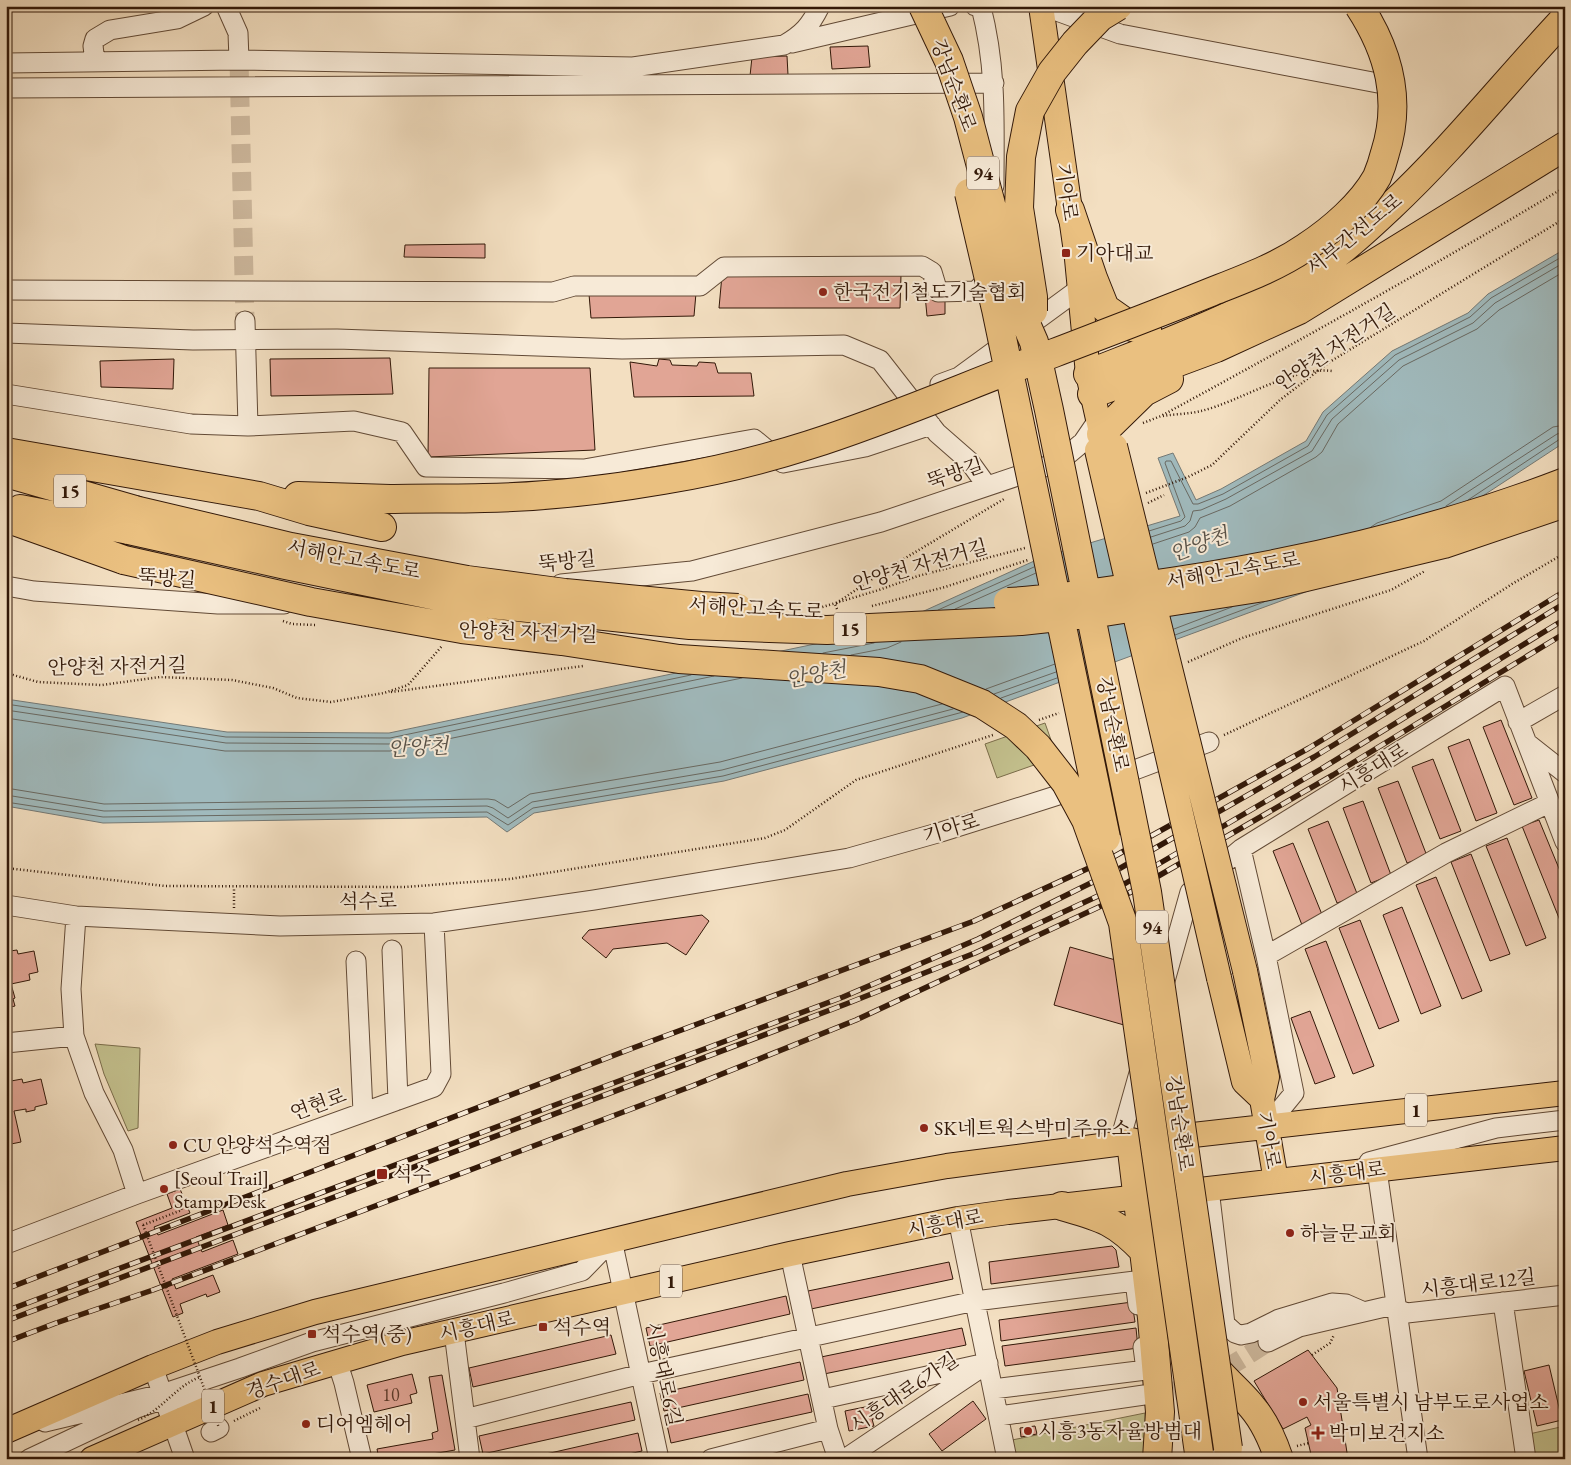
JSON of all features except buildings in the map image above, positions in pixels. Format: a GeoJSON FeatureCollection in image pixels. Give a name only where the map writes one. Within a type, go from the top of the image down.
{"type":"FeatureCollection","features":[{"type":"Feature","properties":{"kind":"highway","name":"강남순환로"},"geometry":{"type":"LineString","coordinates":[[904,6],[928,57],[945,102],[972,202],[996,309],[1123,923]]}},
{"type":"Feature","properties":{"kind":"highway","name":"강남순환로"},"geometry":{"type":"LineString","coordinates":[[923,6],[949,60],[968,117],[1017,303],[1034,342],[1053,430],[1147,892],[1229,1453]]}},
{"type":"Feature","properties":{"kind":"highway"},"geometry":{"type":"LineString","coordinates":[[1034,342],[1033,297],[1020,208],[1021,157],[1030,111],[1052,72],[1075,43],[1100,17],[1118,6]]}},
{"type":"Feature","properties":{"kind":"highway"},"geometry":{"type":"LineString","coordinates":[[260,496],[486,498],[570,492],[664,480],[733,466],[809,445],[870,423],[1147,318],[1268,269],[1306,247],[1339,220],[1364,194],[1376,177],[1383,161],[1392,133],[1394,103],[1392,87],[1389,70],[1381,46],[1359,6]]}},
{"type":"Feature","properties":{"kind":"highway","name":"서부간선도로"},"geometry":{"type":"LineString","coordinates":[[1213,337],[1331,258],[1376,221],[1449,148],[1565,18]]}},
{"type":"Feature","properties":{"kind":"highway","name":"서부간선도로"},"geometry":{"type":"LineString","coordinates":[[1090,384],[1213,337],[1299,310],[1565,146]]}},
{"type":"Feature","properties":{"kind":"highway"},"geometry":{"type":"LineString","coordinates":[[1070,210],[1093,278],[1106,308],[1132,327],[1213,337]]}},
{"type":"Feature","properties":{"kind":"highway"},"geometry":{"type":"LineString","coordinates":[[1102,437],[1144,392],[1168,380],[1213,337]]}},
{"type":"Feature","properties":{"kind":"highway"},"geometry":{"type":"LineString","coordinates":[[6,452],[260,496],[309,511],[382,527]]}},
{"type":"Feature","properties":{"kind":"highway","name":"서해안고속도로"},"geometry":{"type":"LineString","coordinates":[[6,472],[132,520],[286,565],[461,601],[690,625],[827,630],[1020,621],[1104,612],[1264,587],[1444,544],[1565,503]]}},
{"type":"Feature","properties":{"kind":"highway","name":"서해안고속도로"},"geometry":{"type":"LineString","coordinates":[[6,506],[132,520],[467,580],[565,593],[701,606],[829,611],[922,608],[1023,601],[1172,582],[1257,568],[1349,548],[1439,524],[1522,498],[1565,482]]}},
{"type":"Feature","properties":{"kind":"highway"},"geometry":{"type":"LineString","coordinates":[[6,518],[124,560],[311,602],[462,629],[562,641],[679,659],[879,672],[920,679],[982,704],[1016,726],[1038,747],[1066,783],[1086,820],[1123,923],[1199,1456]]}},
{"type":"Feature","properties":{"kind":"highway"},"geometry":{"type":"LineString","coordinates":[[1164,1139],[1182,1282],[1187,1307],[1196,1334],[1206,1355],[1253,1408],[1289,1455]]}},
{"type":"Feature","properties":{"kind":"highway"},"geometry":{"type":"LineString","coordinates":[[1125,1143],[1138,1197],[1152,1318],[1160,1412],[1157,1459]]}},
{"type":"Feature","properties":{"kind":"highway"},"geometry":{"type":"LineString","coordinates":[[1062,1206],[1102,1217],[1120,1228],[1144,1250]]}},
{"type":"Feature","properties":{"kind":"main road","name":"기아로"},"geometry":{"type":"LineString","coordinates":[[1042,6],[1077,260],[1090,384],[1219,978],[1244,1082],[1262,1099]]}},
{"type":"Feature","properties":{"kind":"main road","name":"기아로"},"geometry":{"type":"LineString","coordinates":[[1102,437],[1245,971],[1267,1077],[1262,1099],[1276,1181]]}},
{"type":"Feature","properties":{"kind":"main road","name":"1"},"geometry":{"type":"LineString","coordinates":[[6,1432],[153,1367],[217,1342],[315,1312],[848,1184],[947,1166],[1125,1143],[1565,1093]]}},
{"type":"Feature","properties":{"kind":"main road","name":"시흥대로"},"geometry":{"type":"LineString","coordinates":[[337,1361],[402,1343],[623,1292],[790,1254],[958,1219],[1565,1148]]}},
{"type":"Feature","properties":{"kind":"main road","name":"경수대로"},"geometry":{"type":"LineString","coordinates":[[92,1459],[263,1384],[337,1361]]}},
{"type":"Feature","properties":{"kind":"street"},"geometry":{"type":"LineString","coordinates":[[95,61],[93,46],[95,38],[110,30],[177,19],[204,6]]}},
{"type":"Feature","properties":{"kind":"street"},"geometry":{"type":"LineString","coordinates":[[226,6],[238,33],[239,60]]}},
{"type":"Feature","properties":{"kind":"street"},"geometry":{"type":"LineString","coordinates":[[784,45],[800,36],[811,23],[820,6]]}},
{"type":"Feature","properties":{"kind":"street"},"geometry":{"type":"LineString","coordinates":[[6,63],[239,60],[632,67],[784,45],[950,6]]}},
{"type":"Feature","properties":{"kind":"street"},"geometry":{"type":"LineString","coordinates":[[1042,6],[1120,34],[1383,84]]}},
{"type":"Feature","properties":{"kind":"street"},"geometry":{"type":"LineString","coordinates":[[6,290],[553,292],[574,286],[700,286],[724,267],[922,266],[932,272],[938,292],[976,291],[986,280],[993,263],[994,83],[988,34],[979,7]]}},
{"type":"Feature","properties":{"kind":"street"},"geometry":{"type":"LineString","coordinates":[[6,88],[994,83]]}},
{"type":"Feature","properties":{"kind":"street"},"geometry":{"type":"LineString","coordinates":[[900,386],[922,390],[959,377],[1079,289]]}},
{"type":"Feature","properties":{"kind":"street"},"geometry":{"type":"LineString","coordinates":[[245,321],[248,426]]}},
{"type":"Feature","properties":{"kind":"street"},"geometry":{"type":"LineString","coordinates":[[6,333],[246,340],[337,339],[622,349],[844,346],[880,360],[931,425],[968,462],[986,486]]}},
{"type":"Feature","properties":{"kind":"street"},"geometry":{"type":"LineString","coordinates":[[6,394],[191,424],[248,426],[354,421],[402,432],[426,467],[584,469],[754,439],[783,464],[865,447],[931,425]]}},
{"type":"Feature","properties":{"kind":"street","name":"뚝방길"},"geometry":{"type":"LineString","coordinates":[[6,586],[34,590],[218,604],[326,605],[432,597],[692,570],[881,522],[1059,462],[1083,442],[1102,437]]}},
{"type":"Feature","properties":{"kind":"street","name":"시흥대로"},"geometry":{"type":"LineString","coordinates":[[1125,1143],[1190,892],[1241,849],[1504,686],[1518,722]]}},
{"type":"Feature","properties":{"kind":"street"},"geometry":{"type":"LineString","coordinates":[[1565,695],[1518,722],[1565,842]]}},
{"type":"Feature","properties":{"kind":"street","name":"기아로"},"geometry":{"type":"LineString","coordinates":[[729,877],[849,858],[1109,779],[1209,742]]}},
{"type":"Feature","properties":{"kind":"street"},"geometry":{"type":"LineString","coordinates":[[1526,742],[1565,773]]}},
{"type":"Feature","properties":{"kind":"street"},"geometry":{"type":"LineString","coordinates":[[1266,956],[1446,852],[1549,802]]}},
{"type":"Feature","properties":{"kind":"street"},"geometry":{"type":"LineString","coordinates":[[1241,849],[1266,956],[1294,1093],[1267,1126]]}},
{"type":"Feature","properties":{"kind":"street","name":"석수로"},"geometry":{"type":"LineString","coordinates":[[6,905],[76,916],[280,926],[434,922],[594,900],[729,877]]}},
{"type":"Feature","properties":{"kind":"street"},"geometry":{"type":"LineString","coordinates":[[76,916],[71,989],[74,1036],[94,1093],[123,1150],[137,1194]]}},
{"type":"Feature","properties":{"kind":"street","name":"연현로"},"geometry":{"type":"LineString","coordinates":[[6,1244],[137,1194],[172,1187],[363,1112],[434,1087],[441,1074],[434,922]]}},
{"type":"Feature","properties":{"kind":"street"},"geometry":{"type":"LineString","coordinates":[[392,950],[398,1100]]}},
{"type":"Feature","properties":{"kind":"street"},"geometry":{"type":"LineString","coordinates":[[356,961],[363,1112]]}},
{"type":"Feature","properties":{"kind":"street"},"geometry":{"type":"LineString","coordinates":[[6,1043],[74,1036]]}},
{"type":"Feature","properties":{"kind":"street"},"geometry":{"type":"LineString","coordinates":[[1317,1176],[1496,1128],[1565,1120]]}},
{"type":"Feature","properties":{"kind":"street","name":"시흥대로12길"},"geometry":{"type":"LineString","coordinates":[[1377,1170],[1418,1459]]}},
{"type":"Feature","properties":{"kind":"street"},"geometry":{"type":"LineString","coordinates":[[1209,1189],[1225,1324],[1230,1330],[1241,1335],[1251,1333],[1279,1319],[1332,1303],[1346,1304],[1362,1312]]}},
{"type":"Feature","properties":{"kind":"street"},"geometry":{"type":"LineString","coordinates":[[958,1219],[1007,1459]]}},
{"type":"Feature","properties":{"kind":"street"},"geometry":{"type":"LineString","coordinates":[[29,1459],[163,1397],[312,1342],[582,1271],[612,1240]]}},
{"type":"Feature","properties":{"kind":"street","name":"시흥대로6길"},"geometry":{"type":"LineString","coordinates":[[612,1240],[659,1459]]}},
{"type":"Feature","properties":{"kind":"street"},"geometry":{"type":"LineString","coordinates":[[790,1254],[823,1398],[828,1429],[838,1459]]}},
{"type":"Feature","properties":{"kind":"street"},"geometry":{"type":"LineString","coordinates":[[465,1419],[641,1374],[975,1301],[1135,1281],[1146,1370],[993,1389]]}},
{"type":"Feature","properties":{"kind":"street","name":"시흥대로12길"},"geometry":{"type":"LineString","coordinates":[[1268,1342],[1299,1327],[1385,1307],[1397,1309],[1407,1314],[1565,1295]]}},
{"type":"Feature","properties":{"kind":"street"},"geometry":{"type":"LineString","coordinates":[[1503,1302],[1526,1459]]}},
{"type":"Feature","properties":{"kind":"street"},"geometry":{"type":"LineString","coordinates":[[454,1332],[470,1459]]}},
{"type":"Feature","properties":{"kind":"street"},"geometry":{"type":"LineString","coordinates":[[337,1361],[344,1382],[362,1459]]}},
{"type":"Feature","properties":{"kind":"street"},"geometry":{"type":"LineString","coordinates":[[823,1398],[988,1363]]}},
{"type":"Feature","properties":{"kind":"street","name":"시흥대로6가길"},"geometry":{"type":"LineString","coordinates":[[846,1459],[988,1363]]}},
{"type":"Feature","properties":{"kind":"street"},"geometry":{"type":"LineString","coordinates":[[153,1367],[185,1459]]}},
{"type":"Feature","properties":{"kind":"street"},"geometry":{"type":"LineString","coordinates":[[999,1416],[1144,1395]]}},
{"type":"Feature","properties":{"kind":"street"},"geometry":{"type":"LineString","coordinates":[[6,1432],[163,1397],[226,1400]]}},
{"type":"Feature","properties":{"kind":"street"},"geometry":{"type":"LineString","coordinates":[[711,1459],[828,1429]]}},
{"type":"Feature","properties":{"kind":"path"},"geometry":{"type":"LineString","coordinates":[[1136,425],[1161,416],[1285,349],[1462,249],[1565,187]]}},
{"type":"Feature","properties":{"kind":"path","name":"안양천 자전거길"},"geometry":{"type":"LineString","coordinates":[[1144,494],[1188,477],[1212,465],[1280,400],[1320,370],[1565,218]]}},
{"type":"Feature","properties":{"kind":"path"},"geometry":{"type":"LineString","coordinates":[[1161,416],[1202,411],[1281,380],[1320,370],[1332,372]]}},
{"type":"Feature","properties":{"kind":"path"},"geometry":{"type":"LineString","coordinates":[[839,614],[836,604],[887,569],[1009,496],[1025,473]]}},
{"type":"Feature","properties":{"kind":"path","name":"안양천 자전거길"},"geometry":{"type":"LineString","coordinates":[[818,608],[836,604],[918,576],[1029,547]]}},
{"type":"Feature","properties":{"kind":"path"},"geometry":{"type":"LineString","coordinates":[[1209,742],[1424,641],[1512,584],[1565,553]]}},
{"type":"Feature","properties":{"kind":"path","name":"안양천 자전거길"},"geometry":{"type":"LineString","coordinates":[[6,673],[38,682],[94,685],[160,677],[232,680],[273,688],[297,698],[331,702],[384,693],[408,685],[445,643]]}},
{"type":"Feature","properties":{"kind":"path"},"geometry":{"type":"LineString","coordinates":[[6,868],[165,886],[416,886],[510,879],[543,874],[764,838],[785,830]]}},
{"type":"Feature","properties":{"kind":"path"},"geometry":{"type":"LineString","coordinates":[[234,886],[234,924]]}},
{"type":"Feature","properties":{"kind":"path"},"geometry":{"type":"LineString","coordinates":[[172,1187],[182,1210],[143,1225],[200,1377],[215,1430],[260,1408]]}},
{"type":"Feature","properties":{"kind":"path"},"geometry":{"type":"LineString","coordinates":[[1312,1355],[1330,1343],[1337,1330]]}},
{"type":"Feature","properties":{"kind":"path"},"geometry":{"type":"LineString","coordinates":[[138,1420],[151,1415],[189,1381],[200,1377]]}},
{"type":"Feature","properties":{"kind":"path"},"geometry":{"type":"LineString","coordinates":[[1289,1455],[1297,1446],[1308,1443]]}},
{"type":"Feature","properties":{"kind":"shaded area"},"geometry":{"type":"Polygon","coordinates":[[[1045,723],[1057,757],[997,778],[985,744],[1045,723]]]}},
{"type":"Feature","properties":{"kind":"shaded area"},"geometry":{"type":"Polygon","coordinates":[[[95,1044],[140,1048],[138,1128],[128,1131],[104,1074],[95,1044]]]}},
{"type":"Feature","properties":{"kind":"shaded area"},"geometry":{"type":"Polygon","coordinates":[[[1145,1413],[1147,1459],[1016,1459],[1012,1440],[1145,1413]]]}},
{"type":"Feature","properties":{"kind":"shaded area"},"geometry":{"type":"Polygon","coordinates":[[[1565,1426],[1565,1459],[1533,1459],[1529,1434],[1565,1426]]]}},
{"type":"Feature","properties":{"kind":"water","name":"안양천"},"geometry":{"type":"Polygon","coordinates":[[[1565,249],[1565,442],[1449,518],[1360,572],[962,718],[724,781],[534,813],[507,832],[487,817],[103,823],[6,806],[6,699],[227,732],[389,733],[882,630],[1043,557],[1180,516],[1158,458],[1173,453],[1196,500],[1221,489],[1306,441],[1323,412],[1392,351],[1468,313],[1488,294],[1565,249]]]}},
{"type":"Feature","properties":{"kind":"tunnel"},"geometry":{"type":"LineString","coordinates":[[239,60],[245,321]]}},
{"type":"Feature","properties":{"kind":"tunnel"},"geometry":{"type":"LineString","coordinates":[[1146,1395],[1174,1391],[1199,1382],[1268,1342]]}},
{"type":"Feature","properties":{"kind":"railway"},"geometry":{"type":"LineString","coordinates":[[6,1289],[633,1048],[974,921],[1115,856],[1309,748],[1565,591]]}},
{"type":"Feature","properties":{"kind":"railway"},"geometry":{"type":"LineString","coordinates":[[6,1311],[843,997],[978,939],[1117,870],[1314,757],[1565,603]]}},
{"type":"Feature","properties":{"kind":"railway"},"geometry":{"type":"LineString","coordinates":[[6,1321],[846,1004],[975,953],[1126,883],[1321,769],[1565,619]]}},
{"type":"Feature","properties":{"kind":"railway"},"geometry":{"type":"LineString","coordinates":[[6,1342],[153,1290],[692,1086],[856,1020],[1129,893],[1333,775],[1565,633]]}},
{"type":"Feature","properties":{"kind":"place","name":"기아대교"},"geometry":{"type":"Point","coordinates":[1066,253]}},
{"type":"Feature","properties":{"kind":"place","name":"한국전기철도기술협회"},"geometry":{"type":"Point","coordinates":[823,292]}},
{"type":"Feature","properties":{"kind":"place","name":"SK네트웍스박미주유소"},"geometry":{"type":"Point","coordinates":[924,1128]}},
{"type":"Feature","properties":{"kind":"place","name":"CU 안양석수역점"},"geometry":{"type":"Point","coordinates":[173,1145]}},
{"type":"Feature","properties":{"kind":"place","name":"석수"},"geometry":{"type":"Point","coordinates":[382,1174]}},
{"type":"Feature","properties":{"kind":"place","name":"[Seoul Trail] Stamp Desk"},"geometry":{"type":"Point","coordinates":[164,1189]}},
{"type":"Feature","properties":{"kind":"place","name":"하늘문교회"},"geometry":{"type":"Point","coordinates":[1290,1233]}},
{"type":"Feature","properties":{"kind":"place","name":"석수역"},"geometry":{"type":"Point","coordinates":[543,1327]}},
{"type":"Feature","properties":{"kind":"place","name":"석수역(중)"},"geometry":{"type":"Point","coordinates":[312,1334]}},
{"type":"Feature","properties":{"kind":"place","name":"서울특별시 남부도로사업소"},"geometry":{"type":"Point","coordinates":[1303,1402]}},
{"type":"Feature","properties":{"kind":"place","name":"디어엠헤어"},"geometry":{"type":"Point","coordinates":[306,1424]}},
{"type":"Feature","properties":{"kind":"place","name":"시흥3동자율방범대"},"geometry":{"type":"Point","coordinates":[1028,1431]}},
{"type":"Feature","properties":{"kind":"place","name":"박미보건지소"},"geometry":{"type":"Point","coordinates":[1318,1433]}}]}
